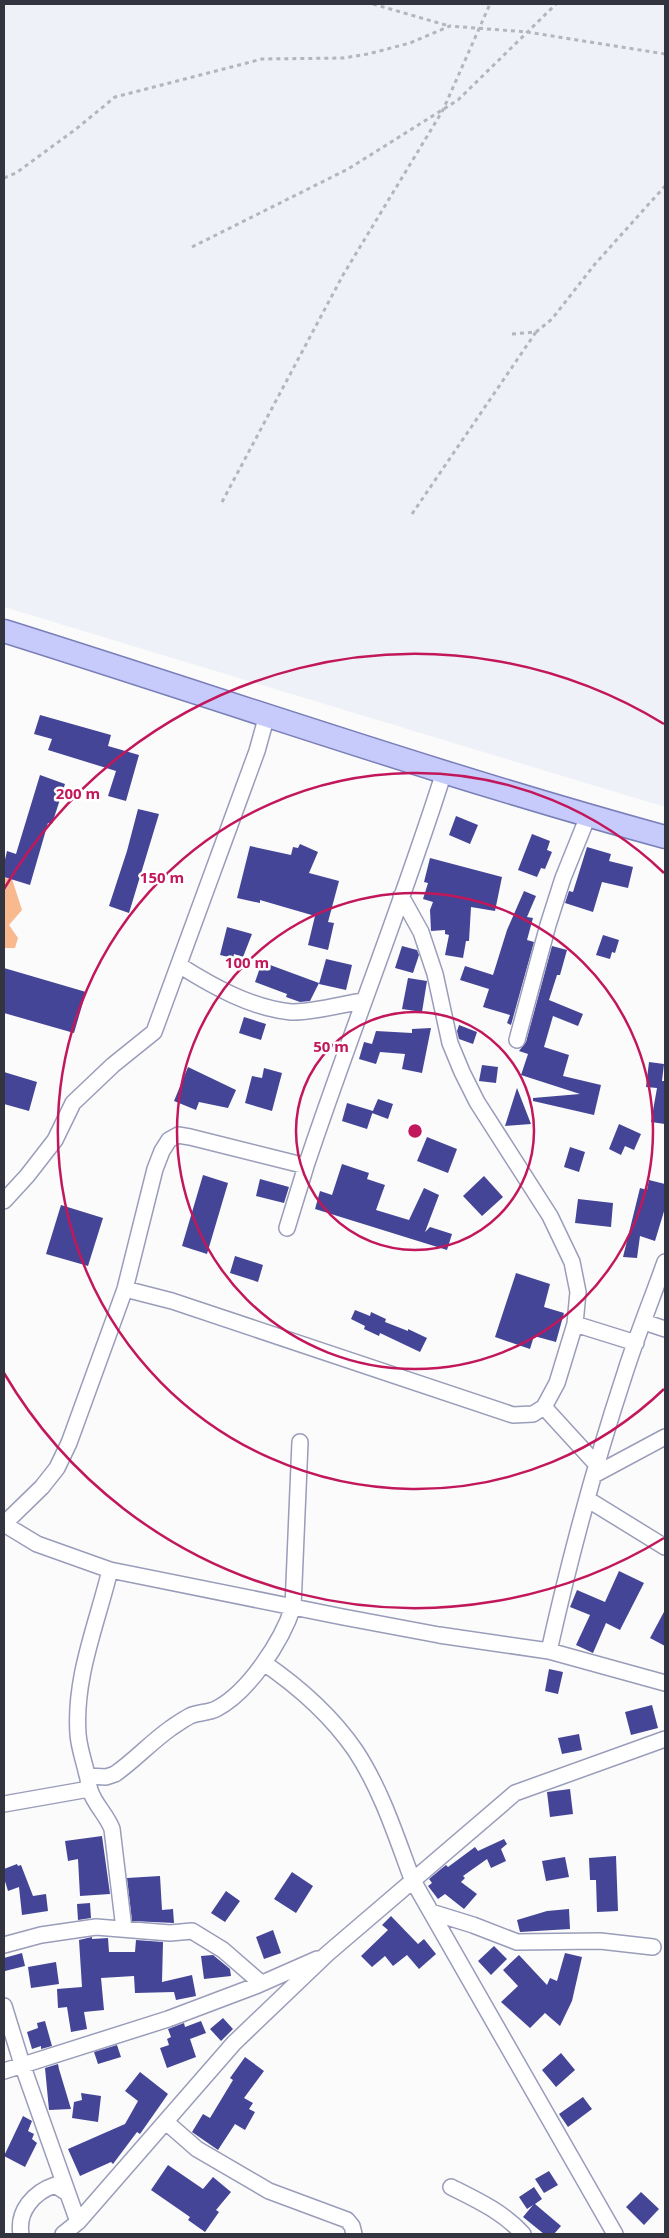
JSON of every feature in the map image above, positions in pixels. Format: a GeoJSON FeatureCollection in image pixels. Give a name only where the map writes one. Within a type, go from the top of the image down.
{"type":"FeatureCollection","features":[{"type":"Feature","properties":{"kind":"main road"},"geometry":{"type":"LineString","coordinates":[[4,631],[444,772],[588,816],[665,837]]}},
{"type":"Feature","properties":{"kind":"street"},"geometry":{"type":"LineString","coordinates":[[4,1202],[55,1140],[73,1103],[113,1065],[154,1032],[257,751],[266,714]]}},
{"type":"Feature","properties":{"kind":"street"},"geometry":{"type":"LineString","coordinates":[[287,1228],[306,1166],[444,772]]}},
{"type":"Feature","properties":{"kind":"street"},"geometry":{"type":"LineString","coordinates":[[517,1040],[548,925],[563,878],[588,816]]}},
{"type":"Feature","properties":{"kind":"street"},"geometry":{"type":"LineString","coordinates":[[125,1290],[172,1300],[513,1414],[533,1414],[544,1407],[557,1383],[575,1324],[578,1292],[572,1262],[550,1216],[477,1102],[462,1072],[450,1043],[435,974],[420,932],[401,896]]}},
{"type":"Feature","properties":{"kind":"street"},"geometry":{"type":"LineString","coordinates":[[179,965],[202,980],[239,998],[292,1012],[363,1001]]}},
{"type":"Feature","properties":{"kind":"street"},"geometry":{"type":"LineString","coordinates":[[306,1166],[190,1137],[178,1135],[169,1140],[155,1169],[125,1290],[65,1452],[42,1487],[4,1524],[37,1544],[110,1570],[439,1635],[549,1651],[665,1683]]}},
{"type":"Feature","properties":{"kind":"street"},"geometry":{"type":"LineString","coordinates":[[549,1651],[565,1578],[595,1470],[636,1343],[665,1262]]}},
{"type":"Feature","properties":{"kind":"street"},"geometry":{"type":"LineString","coordinates":[[644,1322],[665,1329]]}},
{"type":"Feature","properties":{"kind":"street"},"geometry":{"type":"LineString","coordinates":[[575,1324],[636,1343]]}},
{"type":"Feature","properties":{"kind":"street"},"geometry":{"type":"LineString","coordinates":[[544,1407],[595,1470]]}},
{"type":"Feature","properties":{"kind":"street"},"geometry":{"type":"LineString","coordinates":[[595,1470],[665,1437]]}},
{"type":"Feature","properties":{"kind":"street"},"geometry":{"type":"LineString","coordinates":[[4,1804],[89,1783],[116,1774],[172,1727],[190,1716],[215,1710],[224,1704],[264,1663],[286,1627],[293,1607],[300,1442]]}},
{"type":"Feature","properties":{"kind":"street"},"geometry":{"type":"LineString","coordinates":[[587,1499],[665,1547]]}},
{"type":"Feature","properties":{"kind":"street"},"geometry":{"type":"LineString","coordinates":[[110,1570],[91,1638],[78,1710],[78,1735],[94,1800],[107,1817],[112,1829],[124,1930]]}},
{"type":"Feature","properties":{"kind":"street"},"geometry":{"type":"LineString","coordinates":[[264,1663],[306,1694],[332,1721],[355,1751],[395,1832],[412,1879],[615,2234]]}},
{"type":"Feature","properties":{"kind":"street"},"geometry":{"type":"LineString","coordinates":[[63,2234],[78,2222],[234,2043],[327,1954],[412,1879],[515,1793],[665,1739]]}},
{"type":"Feature","properties":{"kind":"street"},"geometry":{"type":"LineString","coordinates":[[431,1912],[473,1925],[517,1942],[600,1941],[653,1947]]}},
{"type":"Feature","properties":{"kind":"street"},"geometry":{"type":"LineString","coordinates":[[4,1945],[41,1935],[96,1927],[170,1933],[192,1931],[223,1950],[261,1983]]}},
{"type":"Feature","properties":{"kind":"street"},"geometry":{"type":"LineString","coordinates":[[4,2071],[168,2018],[261,1983],[327,1954]]}},
{"type":"Feature","properties":{"kind":"street"},"geometry":{"type":"LineString","coordinates":[[4,2006],[22,2064],[78,2222]]}},
{"type":"Feature","properties":{"kind":"street"},"geometry":{"type":"LineString","coordinates":[[166,2122],[197,2149],[269,2191],[347,2220],[352,2226],[354,2234]]}},
{"type":"Feature","properties":{"kind":"street"},"geometry":{"type":"LineString","coordinates":[[21,2234],[20,2225],[28,2202],[43,2189],[55,2186],[67,2192]]}},
{"type":"Feature","properties":{"kind":"street"},"geometry":{"type":"LineString","coordinates":[[451,2187],[489,2206],[523,2234]]}},
{"type":"Feature","properties":{"kind":"path"},"geometry":{"type":"LineString","coordinates":[[373,4],[450,26],[527,32],[665,54]]}},
{"type":"Feature","properties":{"kind":"path"},"geometry":{"type":"LineString","coordinates":[[222,502],[343,275],[443,110],[490,4]]}},
{"type":"Feature","properties":{"kind":"path"},"geometry":{"type":"LineString","coordinates":[[192,247],[348,169],[458,100],[556,4]]}},
{"type":"Feature","properties":{"kind":"path"},"geometry":{"type":"LineString","coordinates":[[4,178],[16,173],[76,129],[115,97],[262,59],[343,58],[368,54],[410,43],[450,26]]}},
{"type":"Feature","properties":{"kind":"path"},"geometry":{"type":"LineString","coordinates":[[412,514],[536,332],[552,319],[595,264],[665,186]]}},
{"type":"Feature","properties":{"kind":"path"},"geometry":{"type":"LineString","coordinates":[[512,334],[536,332]]}},
{"type":"Feature","properties":{"kind":"shaded area"},"geometry":{"type":"Polygon","coordinates":[[[4,4],[665,4],[665,807],[4,607],[4,4]]]}},
{"type":"Feature","properties":{"kind":"shaded area"},"geometry":{"type":"Polygon","coordinates":[[[4,878],[12,879],[22,910],[9,925],[18,938],[15,948],[4,948],[4,878]]]}},
{"type":"Feature","properties":{"kind":"building"},"geometry":{"type":"Polygon","coordinates":[[[40,715],[111,735],[108,746],[139,755],[126,801],[108,796],[116,771],[48,750],[52,739],[34,734],[40,715]]]}},
{"type":"Feature","properties":{"kind":"building"},"geometry":{"type":"Polygon","coordinates":[[[40,775],[65,784],[52,824],[48,823],[30,885],[4,877],[4,864],[7,851],[16,854],[40,775]]]}},
{"type":"Feature","properties":{"kind":"building"},"geometry":{"type":"Polygon","coordinates":[[[138,809],[159,814],[129,913],[109,906],[138,809]]]}},
{"type":"Feature","properties":{"kind":"building"},"geometry":{"type":"Polygon","coordinates":[[[456,816],[478,825],[470,844],[449,835],[456,816]]]}},
{"type":"Feature","properties":{"kind":"building"},"geometry":{"type":"Polygon","coordinates":[[[532,834],[550,841],[547,850],[552,852],[545,869],[541,868],[537,877],[518,870],[532,834]]]}},
{"type":"Feature","properties":{"kind":"building"},"geometry":{"type":"Polygon","coordinates":[[[300,844],[318,852],[309,873],[339,881],[328,922],[334,923],[328,950],[308,945],[315,916],[260,900],[260,903],[237,898],[250,846],[291,855],[293,847],[298,848],[300,844]]]}},
{"type":"Feature","properties":{"kind":"building"},"geometry":{"type":"Polygon","coordinates":[[[587,847],[611,854],[609,861],[633,867],[628,888],[602,882],[593,912],[565,903],[569,891],[573,892],[587,847]]]}},
{"type":"Feature","properties":{"kind":"building"},"geometry":{"type":"Polygon","coordinates":[[[430,858],[502,877],[495,911],[471,907],[469,941],[466,941],[463,958],[445,955],[449,935],[445,934],[445,930],[431,931],[430,910],[433,902],[423,899],[428,883],[424,882],[430,858]]]}},
{"type":"Feature","properties":{"kind":"building"},"geometry":{"type":"Polygon","coordinates":[[[524,891],[536,896],[527,917],[533,918],[527,940],[534,942],[511,1025],[507,1023],[510,1015],[483,1007],[489,989],[460,980],[465,966],[493,975],[507,930],[524,891]]]}},
{"type":"Feature","properties":{"kind":"building"},"geometry":{"type":"Polygon","coordinates":[[[227,927],[252,934],[243,957],[234,954],[233,958],[220,955],[227,927]]]}},
{"type":"Feature","properties":{"kind":"building"},"geometry":{"type":"Polygon","coordinates":[[[603,935],[619,940],[615,953],[612,952],[610,959],[596,955],[603,935]]]}},
{"type":"Feature","properties":{"kind":"building"},"geometry":{"type":"Polygon","coordinates":[[[402,946],[417,950],[419,955],[413,973],[395,968],[402,946]]]}},
{"type":"Feature","properties":{"kind":"building"},"geometry":{"type":"Polygon","coordinates":[[[552,946],[567,950],[560,975],[557,975],[549,1000],[583,1014],[578,1026],[553,1016],[544,1047],[569,1055],[563,1076],[601,1085],[594,1115],[533,1101],[533,1098],[580,1094],[521,1075],[528,1054],[519,1051],[526,1042],[552,946]]]}},
{"type":"Feature","properties":{"kind":"building"},"geometry":{"type":"Polygon","coordinates":[[[326,959],[352,965],[346,990],[319,984],[326,959]]]}},
{"type":"Feature","properties":{"kind":"building"},"geometry":{"type":"Polygon","coordinates":[[[262,962],[319,983],[310,1001],[300,1002],[286,997],[287,994],[255,982],[262,962]]]}},
{"type":"Feature","properties":{"kind":"building"},"geometry":{"type":"Polygon","coordinates":[[[4,968],[86,992],[74,1033],[4,1013],[4,968]]]}},
{"type":"Feature","properties":{"kind":"building"},"geometry":{"type":"Polygon","coordinates":[[[408,978],[427,981],[422,1012],[402,1009],[408,978]]]}},
{"type":"Feature","properties":{"kind":"building"},"geometry":{"type":"Polygon","coordinates":[[[244,1017],[266,1024],[261,1040],[239,1033],[244,1017]]]}},
{"type":"Feature","properties":{"kind":"building"},"geometry":{"type":"Polygon","coordinates":[[[459,1025],[477,1032],[473,1044],[459,1039],[457,1031],[459,1025]]]}},
{"type":"Feature","properties":{"kind":"building"},"geometry":{"type":"Polygon","coordinates":[[[431,1028],[422,1073],[402,1069],[405,1054],[380,1052],[376,1064],[359,1059],[364,1042],[372,1044],[376,1031],[412,1033],[412,1029],[431,1028]]]}},
{"type":"Feature","properties":{"kind":"building"},"geometry":{"type":"Polygon","coordinates":[[[649,1062],[664,1064],[662,1081],[665,1081],[665,1124],[651,1122],[657,1088],[646,1087],[649,1062]]]}},
{"type":"Feature","properties":{"kind":"building"},"geometry":{"type":"Polygon","coordinates":[[[482,1065],[498,1067],[496,1083],[479,1081],[482,1065]]]}},
{"type":"Feature","properties":{"kind":"building"},"geometry":{"type":"Polygon","coordinates":[[[188,1067],[236,1090],[228,1108],[199,1102],[196,1110],[174,1101],[188,1067]]]}},
{"type":"Feature","properties":{"kind":"building"},"geometry":{"type":"Polygon","coordinates":[[[264,1068],[282,1073],[272,1111],[245,1103],[252,1076],[262,1078],[264,1068]]]}},
{"type":"Feature","properties":{"kind":"building"},"geometry":{"type":"Polygon","coordinates":[[[4,1072],[37,1082],[29,1111],[4,1104],[4,1072]]]}},
{"type":"Feature","properties":{"kind":"building"},"geometry":{"type":"Polygon","coordinates":[[[517,1088],[531,1124],[505,1126],[517,1088]]]}},
{"type":"Feature","properties":{"kind":"building"},"geometry":{"type":"Polygon","coordinates":[[[378,1099],[393,1104],[388,1119],[372,1113],[378,1099]]]}},
{"type":"Feature","properties":{"kind":"building"},"geometry":{"type":"Polygon","coordinates":[[[347,1103],[373,1111],[367,1129],[342,1121],[347,1103]]]}},
{"type":"Feature","properties":{"kind":"building"},"geometry":{"type":"Polygon","coordinates":[[[619,1124],[641,1134],[634,1150],[625,1146],[621,1155],[609,1149],[619,1124]]]}},
{"type":"Feature","properties":{"kind":"building"},"geometry":{"type":"Polygon","coordinates":[[[427,1137],[457,1149],[448,1173],[417,1161],[427,1137]]]}},
{"type":"Feature","properties":{"kind":"building"},"geometry":{"type":"Polygon","coordinates":[[[570,1147],[585,1152],[579,1172],[564,1167],[570,1147]]]}},
{"type":"Feature","properties":{"kind":"building"},"geometry":{"type":"Polygon","coordinates":[[[342,1164],[369,1173],[367,1179],[385,1185],[376,1210],[409,1220],[424,1188],[439,1195],[425,1232],[430,1227],[452,1234],[447,1250],[315,1209],[320,1191],[332,1195],[342,1164]]]}},
{"type":"Feature","properties":{"kind":"building"},"geometry":{"type":"Polygon","coordinates":[[[203,1175],[228,1183],[207,1254],[182,1246],[203,1175]]]}},
{"type":"Feature","properties":{"kind":"building"},"geometry":{"type":"Polygon","coordinates":[[[484,1176],[503,1197],[482,1216],[463,1196],[484,1176]]]}},
{"type":"Feature","properties":{"kind":"building"},"geometry":{"type":"Polygon","coordinates":[[[260,1179],[289,1187],[284,1203],[256,1196],[260,1179]]]}},
{"type":"Feature","properties":{"kind":"building"},"geometry":{"type":"Polygon","coordinates":[[[649,1180],[665,1184],[665,1208],[655,1241],[640,1236],[637,1258],[623,1257],[640,1188],[647,1190],[649,1180]]]}},
{"type":"Feature","properties":{"kind":"building"},"geometry":{"type":"Polygon","coordinates":[[[578,1199],[613,1203],[611,1227],[575,1223],[578,1199]]]}},
{"type":"Feature","properties":{"kind":"building"},"geometry":{"type":"Polygon","coordinates":[[[61,1205],[103,1218],[88,1266],[46,1254],[61,1205]]]}},
{"type":"Feature","properties":{"kind":"building"},"geometry":{"type":"Polygon","coordinates":[[[235,1256],[263,1265],[258,1282],[230,1273],[235,1256]]]}},
{"type":"Feature","properties":{"kind":"building"},"geometry":{"type":"Polygon","coordinates":[[[516,1273],[550,1284],[544,1307],[564,1313],[556,1342],[534,1336],[530,1349],[495,1337],[516,1273]]]}},
{"type":"Feature","properties":{"kind":"building"},"geometry":{"type":"Polygon","coordinates":[[[355,1310],[370,1316],[371,1312],[386,1319],[385,1322],[408,1331],[408,1329],[427,1338],[420,1352],[380,1333],[379,1336],[364,1329],[365,1326],[351,1319],[355,1310]]]}},
{"type":"Feature","properties":{"kind":"building"},"geometry":{"type":"Polygon","coordinates":[[[619,1571],[644,1583],[620,1630],[606,1623],[593,1653],[576,1645],[590,1615],[570,1607],[577,1590],[605,1602],[619,1571]]]}},
{"type":"Feature","properties":{"kind":"building"},"geometry":{"type":"Polygon","coordinates":[[[665,1610],[665,1646],[650,1638],[665,1610]]]}},
{"type":"Feature","properties":{"kind":"building"},"geometry":{"type":"Polygon","coordinates":[[[549,1669],[563,1672],[558,1694],[545,1691],[549,1669]]]}},
{"type":"Feature","properties":{"kind":"building"},"geometry":{"type":"Polygon","coordinates":[[[652,1705],[658,1728],[631,1735],[625,1712],[652,1705]]]}},
{"type":"Feature","properties":{"kind":"building"},"geometry":{"type":"Polygon","coordinates":[[[579,1734],[582,1750],[562,1754],[558,1738],[579,1734]]]}},
{"type":"Feature","properties":{"kind":"building"},"geometry":{"type":"Polygon","coordinates":[[[570,1789],[573,1814],[550,1817],[547,1792],[570,1789]]]}},
{"type":"Feature","properties":{"kind":"building"},"geometry":{"type":"Polygon","coordinates":[[[102,1836],[110,1894],[80,1896],[78,1859],[68,1861],[65,1841],[102,1836]]]}},
{"type":"Feature","properties":{"kind":"building"},"geometry":{"type":"Polygon","coordinates":[[[504,1839],[507,1844],[501,1849],[506,1861],[491,1868],[487,1859],[463,1876],[465,1878],[461,1882],[477,1894],[464,1909],[445,1894],[438,1899],[428,1886],[432,1883],[429,1879],[441,1869],[446,1865],[448,1867],[475,1847],[478,1851],[504,1839]]]}},
{"type":"Feature","properties":{"kind":"building"},"geometry":{"type":"Polygon","coordinates":[[[616,1856],[618,1911],[597,1912],[596,1880],[590,1880],[589,1858],[616,1856]]]}},
{"type":"Feature","properties":{"kind":"building"},"geometry":{"type":"Polygon","coordinates":[[[565,1857],[569,1877],[546,1881],[542,1861],[565,1857]]]}},
{"type":"Feature","properties":{"kind":"building"},"geometry":{"type":"Polygon","coordinates":[[[17,1864],[18,1866],[21,1865],[33,1896],[46,1894],[48,1911],[22,1915],[19,1887],[8,1891],[4,1878],[4,1869],[17,1864]]]}},
{"type":"Feature","properties":{"kind":"building"},"geometry":{"type":"Polygon","coordinates":[[[292,1872],[313,1886],[296,1913],[274,1899],[292,1872]]]}},
{"type":"Feature","properties":{"kind":"building"},"geometry":{"type":"Polygon","coordinates":[[[160,1876],[162,1910],[173,1909],[174,1923],[132,1921],[127,1878],[160,1876]]]}},
{"type":"Feature","properties":{"kind":"building"},"geometry":{"type":"Polygon","coordinates":[[[226,1891],[240,1901],[225,1922],[211,1913],[226,1891]]]}},
{"type":"Feature","properties":{"kind":"building"},"geometry":{"type":"Polygon","coordinates":[[[90,1903],[91,1918],[78,1920],[77,1904],[90,1903]]]}},
{"type":"Feature","properties":{"kind":"building"},"geometry":{"type":"Polygon","coordinates":[[[569,1909],[570,1929],[520,1932],[517,1920],[547,1911],[569,1909]]]}},
{"type":"Feature","properties":{"kind":"building"},"geometry":{"type":"Polygon","coordinates":[[[391,1916],[418,1944],[424,1939],[436,1954],[419,1969],[407,1955],[393,1966],[385,1956],[372,1967],[361,1956],[388,1930],[382,1925],[391,1916]]]}},
{"type":"Feature","properties":{"kind":"building"},"geometry":{"type":"Polygon","coordinates":[[[273,1930],[281,1953],[264,1959],[256,1937],[273,1930]]]}},
{"type":"Feature","properties":{"kind":"building"},"geometry":{"type":"Polygon","coordinates":[[[92,1937],[92,1939],[108,1938],[109,1952],[135,1952],[136,1940],[163,1942],[162,1982],[192,1975],[196,1996],[176,2000],[174,1992],[135,1993],[134,1976],[101,1978],[104,2010],[84,2012],[87,2029],[71,2032],[67,2007],[58,2008],[57,1989],[82,1987],[79,1940],[92,1937]]]}},
{"type":"Feature","properties":{"kind":"building"},"geometry":{"type":"Polygon","coordinates":[[[494,1946],[507,1959],[491,1975],[478,1961],[494,1946]]]}},
{"type":"Feature","properties":{"kind":"building"},"geometry":{"type":"Polygon","coordinates":[[[22,1953],[25,1966],[5,1971],[4,1958],[22,1953]]]}},
{"type":"Feature","properties":{"kind":"building"},"geometry":{"type":"Polygon","coordinates":[[[565,1953],[582,1957],[572,2001],[560,2026],[545,2013],[530,2028],[501,2002],[518,1986],[503,1970],[519,1955],[547,1985],[550,1978],[557,1981],[565,1953]]]}},
{"type":"Feature","properties":{"kind":"building"},"geometry":{"type":"Polygon","coordinates":[[[213,1955],[230,1969],[231,1976],[204,1979],[201,1956],[213,1955]]]}},
{"type":"Feature","properties":{"kind":"building"},"geometry":{"type":"Polygon","coordinates":[[[56,1962],[59,1984],[31,1988],[28,1967],[56,1962]]]}},
{"type":"Feature","properties":{"kind":"building"},"geometry":{"type":"Polygon","coordinates":[[[223,2018],[233,2029],[221,2041],[210,2029],[223,2018]]]}},
{"type":"Feature","properties":{"kind":"building"},"geometry":{"type":"Polygon","coordinates":[[[45,2021],[52,2046],[41,2049],[41,2046],[32,2049],[27,2032],[38,2028],[37,2023],[45,2021]]]}},
{"type":"Feature","properties":{"kind":"building"},"geometry":{"type":"Polygon","coordinates":[[[201,2021],[206,2033],[190,2039],[196,2057],[167,2068],[160,2048],[169,2045],[167,2039],[171,2037],[168,2029],[184,2023],[185,2027],[201,2021]]]}},
{"type":"Feature","properties":{"kind":"building"},"geometry":{"type":"Polygon","coordinates":[[[117,2045],[121,2057],[98,2064],[94,2052],[117,2045]]]}},
{"type":"Feature","properties":{"kind":"building"},"geometry":{"type":"Polygon","coordinates":[[[561,2053],[575,2070],[556,2087],[542,2070],[561,2053]]]}},
{"type":"Feature","properties":{"kind":"building"},"geometry":{"type":"Polygon","coordinates":[[[245,2057],[264,2071],[244,2098],[253,2103],[249,2109],[255,2112],[245,2130],[235,2124],[218,2150],[192,2132],[203,2114],[210,2118],[233,2080],[230,2078],[245,2057]]]}},
{"type":"Feature","properties":{"kind":"building"},"geometry":{"type":"Polygon","coordinates":[[[58,2064],[71,2109],[49,2110],[45,2068],[58,2064]]]}},
{"type":"Feature","properties":{"kind":"building"},"geometry":{"type":"Polygon","coordinates":[[[140,2072],[168,2094],[140,2134],[137,2132],[113,2164],[111,2162],[80,2176],[68,2149],[125,2124],[138,2101],[125,2091],[140,2072]]]}},
{"type":"Feature","properties":{"kind":"building"},"geometry":{"type":"Polygon","coordinates":[[[81,2093],[101,2096],[98,2122],[72,2118],[74,2102],[82,2100],[81,2093]]]}},
{"type":"Feature","properties":{"kind":"building"},"geometry":{"type":"Polygon","coordinates":[[[583,2097],[592,2109],[568,2127],[559,2114],[583,2097]]]}},
{"type":"Feature","properties":{"kind":"building"},"geometry":{"type":"Polygon","coordinates":[[[23,2116],[32,2121],[28,2131],[34,2134],[32,2139],[37,2143],[25,2167],[4,2156],[23,2116]]]}},
{"type":"Feature","properties":{"kind":"building"},"geometry":{"type":"Polygon","coordinates":[[[168,2165],[203,2189],[213,2177],[231,2192],[216,2210],[219,2212],[205,2232],[188,2220],[190,2217],[151,2190],[168,2165]]]}},
{"type":"Feature","properties":{"kind":"building"},"geometry":{"type":"Polygon","coordinates":[[[549,2171],[558,2185],[544,2193],[535,2179],[549,2171]]]}},
{"type":"Feature","properties":{"kind":"building"},"geometry":{"type":"Polygon","coordinates":[[[534,2187],[542,2199],[535,2204],[561,2226],[554,2234],[544,2234],[523,2217],[533,2205],[527,2209],[519,2197],[534,2187]]]}},
{"type":"Feature","properties":{"kind":"building"},"geometry":{"type":"Polygon","coordinates":[[[641,2192],[659,2209],[644,2225],[626,2207],[641,2192]]]}}]}
